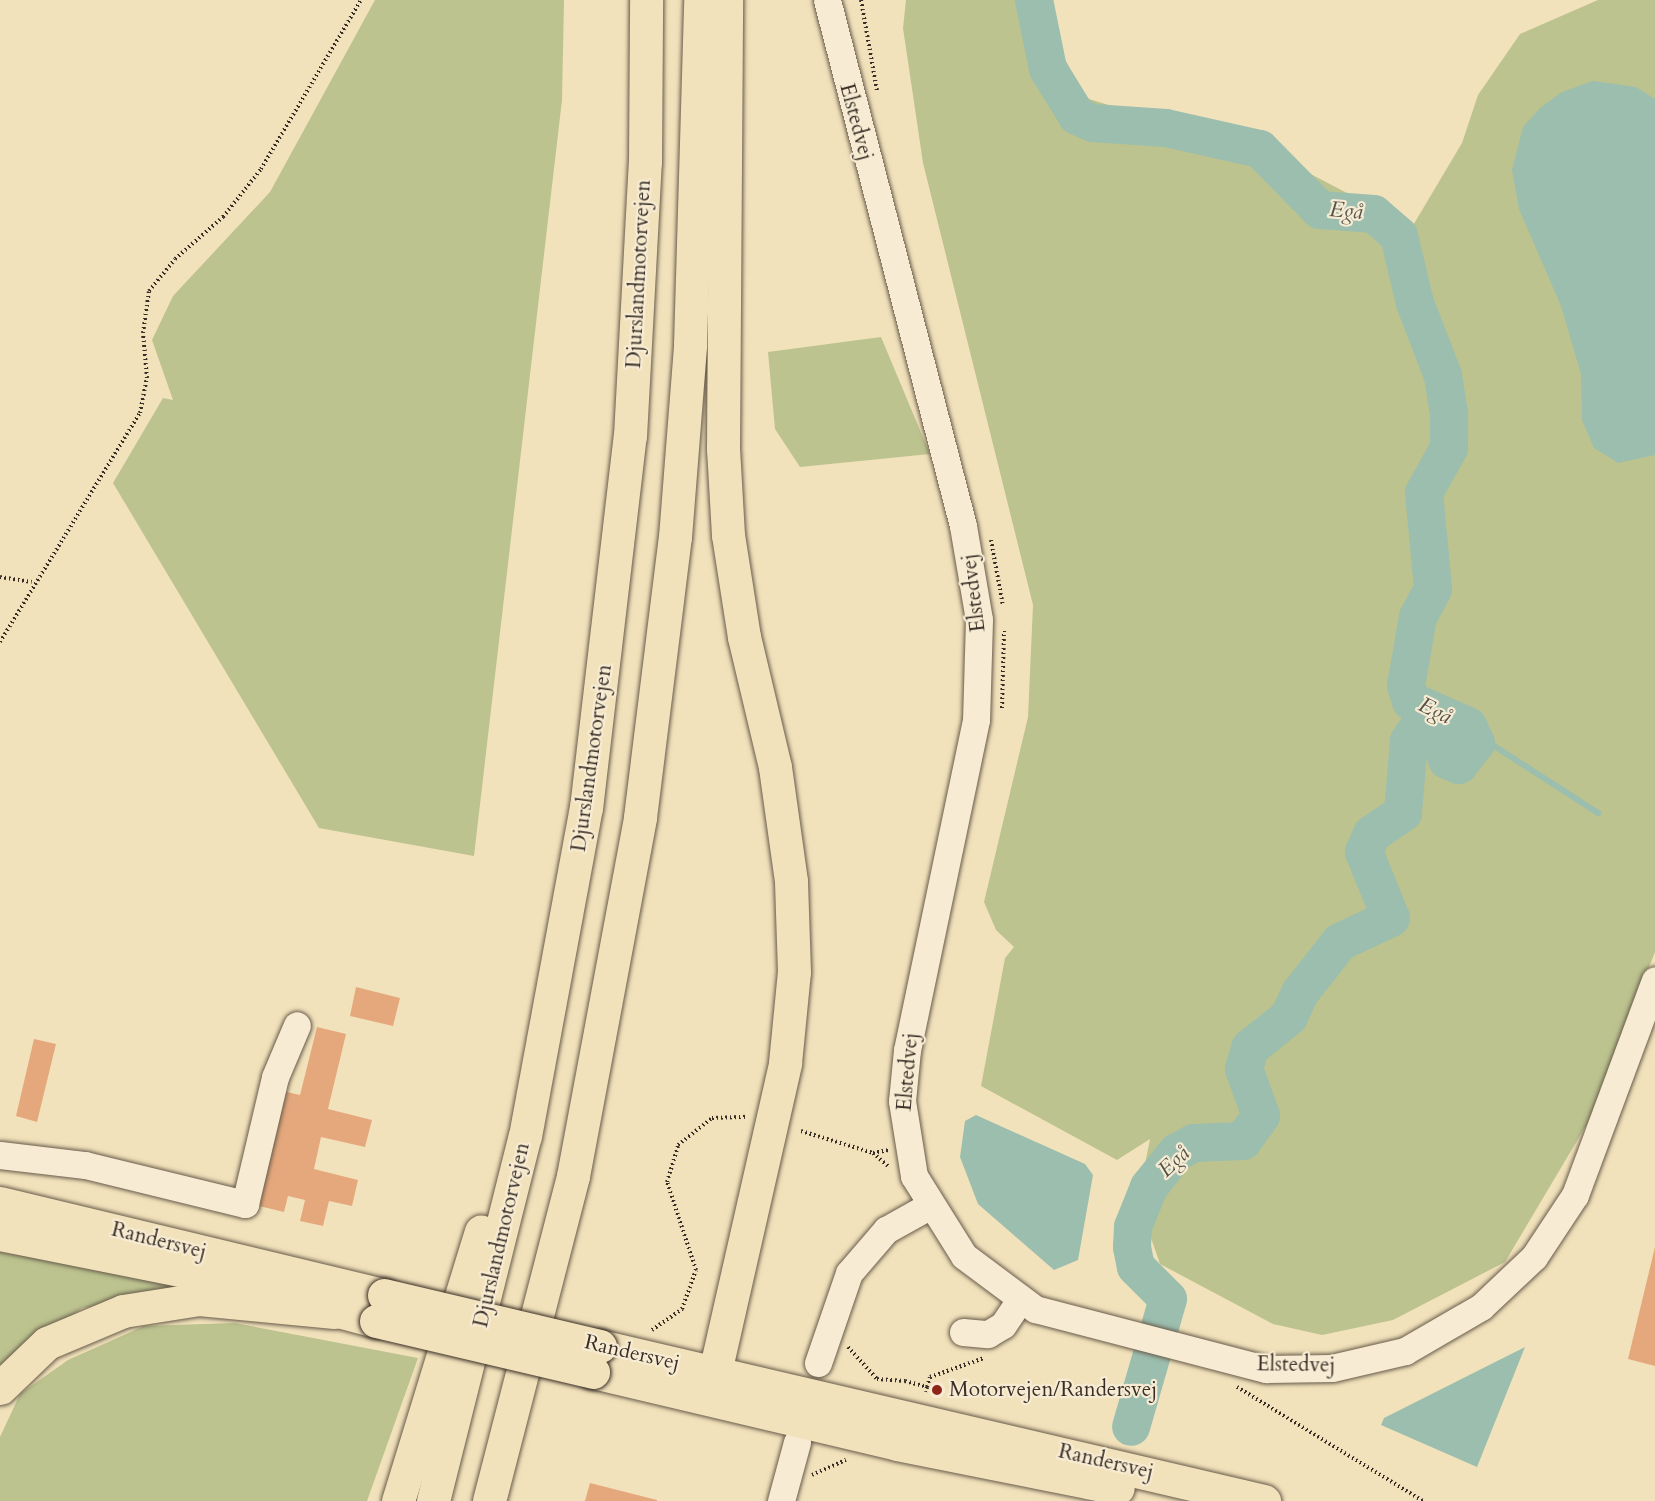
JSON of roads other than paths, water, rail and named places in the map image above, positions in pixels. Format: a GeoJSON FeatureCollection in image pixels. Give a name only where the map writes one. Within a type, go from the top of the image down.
{"type":"FeatureCollection","features":[{"type":"Feature","properties":{"kind":"main road","name":"Djurslandmotorvejen"},"geometry":{"type":"LineString","coordinates":[[433,1501],[525,1136],[571,900],[610,627],[630,436],[645,162],[646,0]]}},
{"type":"Feature","properties":{"kind":"main road"},"geometry":{"type":"LineString","coordinates":[[489,1501],[573,1176],[640,816],[675,537],[690,345],[700,0]]}},
{"type":"Feature","properties":{"kind":"main road"},"geometry":{"type":"LineString","coordinates":[[712,1385],[785,1063],[794,972],[791,881],[778,790],[744,637],[728,535],[723,449],[726,0]]}},
{"type":"Feature","properties":{"kind":"main road"},"geometry":{"type":"LineString","coordinates":[[398,1501],[451,1337],[571,900]]}},
{"type":"Feature","properties":{"kind":"main road","name":"Randersvej"},"geometry":{"type":"LineString","coordinates":[[0,1203],[380,1308],[596,1359],[1264,1501]]}},
{"type":"Feature","properties":{"kind":"main road","name":"Randersvej"},"geometry":{"type":"LineString","coordinates":[[0,1234],[200,1274],[334,1312],[380,1308]]}},
{"type":"Feature","properties":{"kind":"main road"},"geometry":{"type":"LineString","coordinates":[[0,1388],[47,1343],[123,1311],[199,1299],[334,1312]]}},
{"type":"Feature","properties":{"kind":"main road","name":"Randersvej"},"geometry":{"type":"LineString","coordinates":[[712,1385],[1169,1501]]}},
{"type":"Feature","properties":{"kind":"street","name":"Elstedvej"},"geometry":{"type":"LineString","coordinates":[[827,0],[963,526],[979,620],[976,720],[907,1050],[902,1101],[906,1146],[929,1206],[964,1256],[1020,1300],[1059,1318],[1266,1369],[1332,1368],[1405,1352],[1481,1307],[1534,1257],[1575,1195],[1655,980]]}},
{"type":"Feature","properties":{"kind":"street"},"geometry":{"type":"LineString","coordinates":[[0,1155],[86,1165],[245,1204],[275,1077],[297,1025]]}},
{"type":"Feature","properties":{"kind":"street"},"geometry":{"type":"LineString","coordinates":[[818,1363],[849,1273],[868,1247],[929,1206]]}},
{"type":"Feature","properties":{"kind":"street"},"geometry":{"type":"LineString","coordinates":[[963,1332],[988,1334],[1003,1325],[1020,1300]]}},
{"type":"Feature","properties":{"kind":"street"},"geometry":{"type":"LineString","coordinates":[[785,1489],[797,1442]]}},
{"type":"Feature","properties":{"kind":"waterway","name":"Egå"},"geometry":{"type":"LineString","coordinates":[[1034,0],[1048,69],[1077,116],[1093,123],[1166,128],[1260,149],[1320,210],[1374,214],[1399,236],[1415,303],[1443,376],[1449,413],[1449,448],[1424,493],[1433,589],[1418,617],[1406,686],[1411,701],[1468,726],[1476,743],[1459,765],[1447,760],[1438,733],[1415,732],[1409,741],[1403,813],[1372,834],[1364,852],[1391,918],[1340,942],[1300,993],[1289,1017],[1250,1048],[1244,1069],[1261,1116],[1243,1141],[1194,1143],[1177,1152],[1149,1187],[1133,1227],[1132,1247],[1136,1267],[1168,1299],[1131,1427]]}},
{"type":"Feature","properties":{"kind":"waterway"},"geometry":{"type":"LineString","coordinates":[[1474,733],[1598,813]]}},
{"type":"Feature","properties":{"kind":"place","name":"Motorvejen/Randersvej"},"geometry":{"type":"Point","coordinates":[937,1390]}}]}
